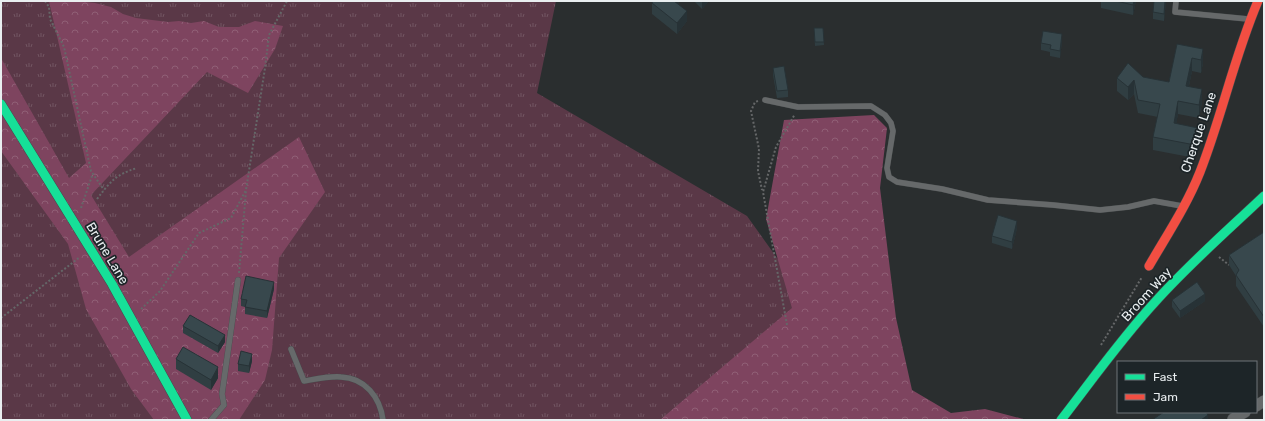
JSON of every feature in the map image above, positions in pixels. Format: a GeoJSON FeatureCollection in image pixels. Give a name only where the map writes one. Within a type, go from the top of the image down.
{"type":"FeatureCollection","features":[{"type":"Feature","properties":{"kind":"street","name":"Cherque Lane"},"geometry":{"type":"LineString","coordinates":[[1149,266],[1184,207],[1204,161],[1250,19],[1258,1]]}},
{"type":"Feature","properties":{"kind":"street","name":"Brune Lane"},"geometry":{"type":"LineString","coordinates":[[1,104],[131,318],[187,420]]}},
{"type":"Feature","properties":{"kind":"street","name":"Broom Way"},"geometry":{"type":"LineString","coordinates":[[1061,420],[1154,302],[1264,196]]}},
{"type":"Feature","properties":{"kind":"street"},"geometry":{"type":"LineString","coordinates":[[1232,417],[1242,413]]}},
{"type":"Feature","properties":{"kind":"lane"},"geometry":{"type":"LineString","coordinates":[[1176,1],[1175,12],[1250,19]]}},
{"type":"Feature","properties":{"kind":"lane"},"geometry":{"type":"LineString","coordinates":[[765,100],[801,108],[871,106],[885,115],[891,123],[893,131],[887,168],[889,177],[897,182],[942,189],[988,200],[1100,210],[1128,207],[1154,201],[1184,207]]}},
{"type":"Feature","properties":{"kind":"lane"},"geometry":{"type":"LineString","coordinates":[[211,420],[224,405],[222,394],[238,280]]}},
{"type":"Feature","properties":{"kind":"lane"},"geometry":{"type":"LineString","coordinates":[[291,349],[304,380],[340,376],[355,379],[366,386],[374,394],[382,411],[383,420]]}},
{"type":"Feature","properties":{"kind":"path"},"geometry":{"type":"LineString","coordinates":[[44,1],[49,7],[50,19],[64,47],[90,165],[93,173],[104,190]]}},
{"type":"Feature","properties":{"kind":"path"},"geometry":{"type":"LineString","coordinates":[[238,280],[246,190],[269,35],[287,1]]}},
{"type":"Feature","properties":{"kind":"path"},"geometry":{"type":"LineString","coordinates":[[765,100],[754,102],[751,112],[759,149],[758,171],[787,325]]}},
{"type":"Feature","properties":{"kind":"path"},"geometry":{"type":"LineString","coordinates":[[763,192],[776,148],[794,116],[801,108]]}},
{"type":"Feature","properties":{"kind":"path"},"geometry":{"type":"LineString","coordinates":[[97,199],[113,179],[125,172],[137,168]]}},
{"type":"Feature","properties":{"kind":"path"},"geometry":{"type":"LineString","coordinates":[[81,211],[81,206],[93,173]]}},
{"type":"Feature","properties":{"kind":"path"},"geometry":{"type":"LineString","coordinates":[[131,318],[160,291],[199,233],[231,218],[246,190]]}},
{"type":"Feature","properties":{"kind":"path"},"geometry":{"type":"LineString","coordinates":[[1,318],[90,249]]}},
{"type":"Feature","properties":{"kind":"path"},"geometry":{"type":"LineString","coordinates":[[1215,254],[1229,265]]}},
{"type":"Feature","properties":{"kind":"path"},"geometry":{"type":"LineString","coordinates":[[1098,349],[1149,266]]}},
{"type":"Feature","properties":{"kind":"green space"},"geometry":{"type":"Polygon","coordinates":[[[1,1],[556,1],[537,93],[747,216],[893,420],[1,420],[1,1]]]}},
{"type":"Feature","properties":{"kind":"green space"},"geometry":{"type":"Polygon","coordinates":[[[49,1],[95,3],[111,7],[123,14],[136,18],[168,22],[179,21],[191,23],[204,21],[219,27],[239,27],[255,21],[283,26],[275,49],[248,93],[207,72],[91,195],[129,257],[299,137],[325,192],[279,258],[272,350],[265,380],[239,420],[154,420],[131,389],[86,309],[68,244],[1,151],[1,58],[69,178],[86,163],[49,1]]]}},
{"type":"Feature","properties":{"kind":"green space"},"geometry":{"type":"Polygon","coordinates":[[[874,115],[887,128],[880,188],[896,318],[912,390],[951,413],[985,409],[1027,420],[660,420],[792,308],[766,219],[784,120],[874,115]]]}},
{"type":"Feature","properties":{"kind":"building"},"geometry":{"type":"Polygon","coordinates":[[[653,1],[674,1],[687,11],[677,23],[652,3],[653,1]]]}},
{"type":"Feature","properties":{"kind":"building"},"geometry":{"type":"Polygon","coordinates":[[[1116,1],[1134,1],[1133,5],[1116,1]]]}},
{"type":"Feature","properties":{"kind":"building"},"geometry":{"type":"Polygon","coordinates":[[[1154,1],[1165,1],[1164,14],[1153,12],[1154,1]]]}},
{"type":"Feature","properties":{"kind":"building"},"geometry":{"type":"Polygon","coordinates":[[[814,28],[823,28],[824,42],[815,42],[814,28]]]}},
{"type":"Feature","properties":{"kind":"building"},"geometry":{"type":"Polygon","coordinates":[[[1043,31],[1062,34],[1060,51],[1050,49],[1051,45],[1041,43],[1043,31]]]}},
{"type":"Feature","properties":{"kind":"building"},"geometry":{"type":"Polygon","coordinates":[[[1177,44],[1203,49],[1201,60],[1192,58],[1186,86],[1202,89],[1199,105],[1178,101],[1174,123],[1198,128],[1195,145],[1153,137],[1160,104],[1138,100],[1134,80],[1128,87],[1117,78],[1128,63],[1143,77],[1169,82],[1177,44]]]}},
{"type":"Feature","properties":{"kind":"building"},"geometry":{"type":"Polygon","coordinates":[[[784,66],[788,90],[777,91],[773,68],[784,66]]]}},
{"type":"Feature","properties":{"kind":"building"},"geometry":{"type":"Polygon","coordinates":[[[998,215],[1017,221],[1012,242],[992,236],[998,215]]]}},
{"type":"Feature","properties":{"kind":"building"},"geometry":{"type":"Polygon","coordinates":[[[1264,232],[1264,317],[1236,275],[1239,270],[1229,255],[1264,232]]]}},
{"type":"Feature","properties":{"kind":"building"},"geometry":{"type":"Polygon","coordinates":[[[246,276],[274,282],[267,311],[245,307],[247,300],[241,299],[246,276]]]}},
{"type":"Feature","properties":{"kind":"building"},"geometry":{"type":"Polygon","coordinates":[[[1197,282],[1205,294],[1180,311],[1172,300],[1197,282]]]}},
{"type":"Feature","properties":{"kind":"building"},"geometry":{"type":"Polygon","coordinates":[[[190,315],[225,335],[218,346],[183,326],[190,315]]]}},
{"type":"Feature","properties":{"kind":"building"},"geometry":{"type":"Polygon","coordinates":[[[183,347],[218,367],[211,380],[176,359],[183,347]]]}},
{"type":"Feature","properties":{"kind":"building"},"geometry":{"type":"Polygon","coordinates":[[[241,351],[252,354],[249,366],[238,364],[241,351]]]}},
{"type":"Feature","properties":{"kind":"building"},"geometry":{"type":"Polygon","coordinates":[[[1162,413],[1207,413],[1208,415],[1201,420],[1152,420],[1162,413]]]}},
{"type":"Feature","properties":{"kind":"traffic: fast"},"geometry":{"type":"LineString","coordinates":[[1,104],[112,284],[187,420]]}},
{"type":"Feature","properties":{"kind":"traffic: fast"},"geometry":{"type":"LineString","coordinates":[[1061,420],[1142,316],[1195,261],[1264,196]]}},
{"type":"Feature","properties":{"kind":"traffic: jam"},"geometry":{"type":"LineString","coordinates":[[1149,266],[1183,208],[1200,172],[1215,130],[1242,43],[1258,1]]}}]}
